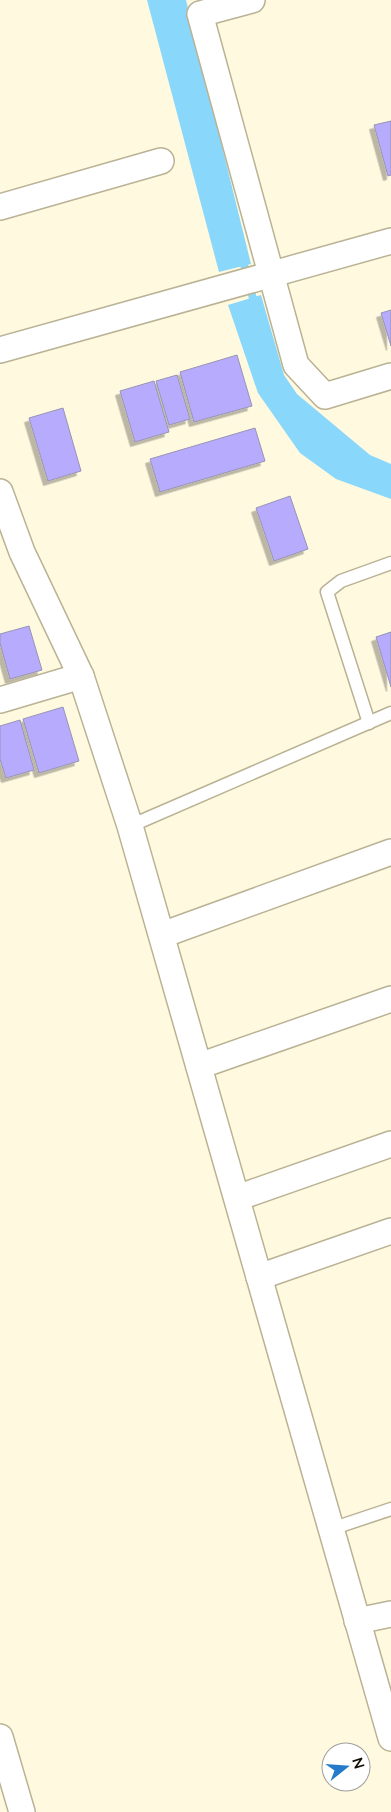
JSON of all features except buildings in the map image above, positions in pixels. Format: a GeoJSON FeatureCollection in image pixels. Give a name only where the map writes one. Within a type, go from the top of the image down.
{"type":"FeatureCollection","features":[{"type":"Feature","properties":{"kind":"street"},"geometry":{"type":"LineString","coordinates":[[252,0],[200,14],[296,365],[325,396],[391,376]]}},
{"type":"Feature","properties":{"kind":"street"},"geometry":{"type":"LineString","coordinates":[[0,207],[161,161]]}},
{"type":"Feature","properties":{"kind":"street"},"geometry":{"type":"LineString","coordinates":[[0,350],[391,241]]}},
{"type":"Feature","properties":{"kind":"street"},"geometry":{"type":"LineString","coordinates":[[0,492],[22,552],[81,676],[130,826],[391,1738]]}},
{"type":"Feature","properties":{"kind":"street"},"geometry":{"type":"LineString","coordinates":[[0,700],[81,676]]}},
{"type":"Feature","properties":{"kind":"street"},"geometry":{"type":"LineString","coordinates":[[162,935],[391,852]]}},
{"type":"Feature","properties":{"kind":"street"},"geometry":{"type":"LineString","coordinates":[[199,1066],[391,999]]}},
{"type":"Feature","properties":{"kind":"street"},"geometry":{"type":"LineString","coordinates":[[236,1198],[391,1144]]}},
{"type":"Feature","properties":{"kind":"street"},"geometry":{"type":"LineString","coordinates":[[259,1277],[391,1231]]}},
{"type":"Feature","properties":{"kind":"street"},"geometry":{"type":"LineString","coordinates":[[357,1621],[391,1614]]}},
{"type":"Feature","properties":{"kind":"street"},"geometry":{"type":"LineString","coordinates":[[0,1737],[15,1810]]}},
{"type":"Feature","properties":{"kind":"lane"},"geometry":{"type":"LineString","coordinates":[[369,723],[327,592],[340,581],[391,563]]}},
{"type":"Feature","properties":{"kind":"lane"},"geometry":{"type":"LineString","coordinates":[[130,826],[391,713]]}},
{"type":"Feature","properties":{"kind":"lane"},"geometry":{"type":"LineString","coordinates":[[331,1529],[391,1509]]}},
{"type":"Feature","properties":{"kind":"water"},"geometry":{"type":"Polygon","coordinates":[[[147,0],[186,0],[251,264],[219,272],[147,0]]]}},
{"type":"Feature","properties":{"kind":"water"},"geometry":{"type":"Polygon","coordinates":[[[261,295],[284,375],[297,394],[370,455],[391,464],[391,499],[336,479],[300,453],[258,393],[228,305],[261,295]]]}},
{"type":"Feature","properties":{"kind":"waterway"},"geometry":{"type":"LineString","coordinates":[[242,257],[255,306]]}}]}
